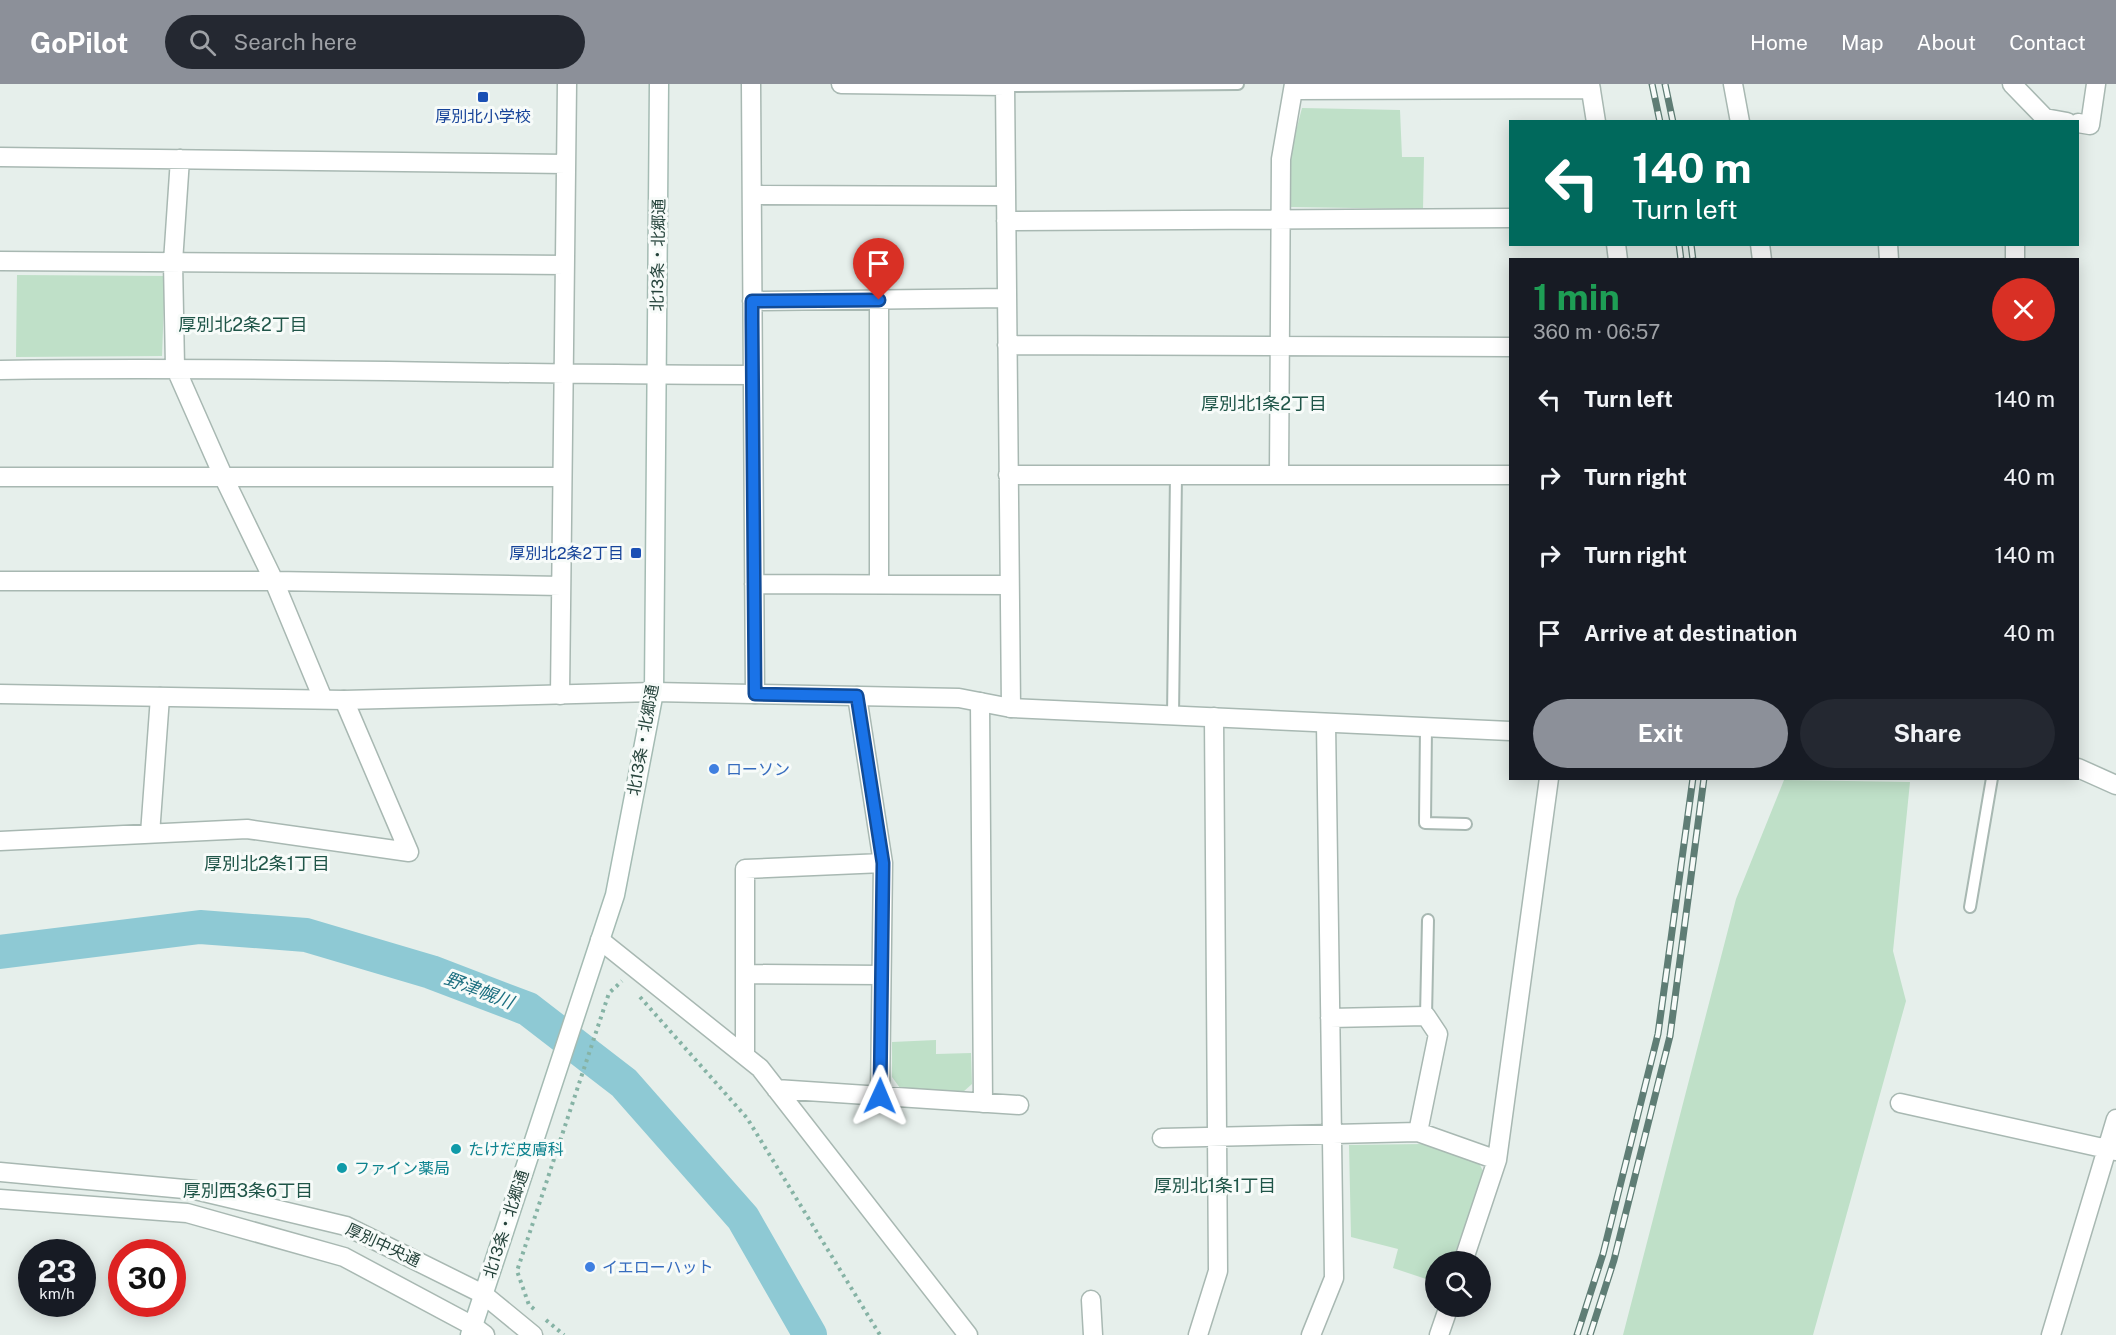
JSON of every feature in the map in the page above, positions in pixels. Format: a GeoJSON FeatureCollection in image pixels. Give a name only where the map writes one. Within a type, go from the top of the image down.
{"type":"FeatureCollection","features":[{"type":"Feature","properties":{"kind":"street"},"geometry":{"type":"LineString","coordinates":[[560,695],[567,84]]}},
{"type":"Feature","properties":{"kind":"street","name":"北13条・北郷通"},"geometry":{"type":"LineString","coordinates":[[476,1332],[483,1294],[615,895],[654,692],[659,84]]}},
{"type":"Feature","properties":{"kind":"street"},"geometry":{"type":"LineString","coordinates":[[751,84],[755,694]]}},
{"type":"Feature","properties":{"kind":"street"},"geometry":{"type":"LineString","coordinates":[[841,84],[1005,85],[1011,708]]}},
{"type":"Feature","properties":{"kind":"street"},"geometry":{"type":"LineString","coordinates":[[1733,84],[1740,120]]}},
{"type":"Feature","properties":{"kind":"street"},"geometry":{"type":"LineString","coordinates":[[2012,84],[2046,118],[2056,120]]}},
{"type":"Feature","properties":{"kind":"street"},"geometry":{"type":"LineString","coordinates":[[2079,123],[2090,125],[2096,84]]}},
{"type":"Feature","properties":{"kind":"street"},"geometry":{"type":"LineString","coordinates":[[1279,475],[1281,159],[1294,87],[1590,86],[1596,120]]}},
{"type":"Feature","properties":{"kind":"street"},"geometry":{"type":"LineString","coordinates":[[0,157],[566,164]]}},
{"type":"Feature","properties":{"kind":"street"},"geometry":{"type":"LineString","coordinates":[[180,159],[173,262],[176,367],[224,478],[274,581],[323,699]]}},
{"type":"Feature","properties":{"kind":"street"},"geometry":{"type":"LineString","coordinates":[[752,195],[1006,196]]}},
{"type":"Feature","properties":{"kind":"street"},"geometry":{"type":"LineString","coordinates":[[1006,221],[1509,218]]}},
{"type":"Feature","properties":{"kind":"street"},"geometry":{"type":"LineString","coordinates":[[0,261],[565,265]]}},
{"type":"Feature","properties":{"kind":"street"},"geometry":{"type":"LineString","coordinates":[[752,301],[1007,298]]}},
{"type":"Feature","properties":{"kind":"street"},"geometry":{"type":"LineString","coordinates":[[879,300],[879,585]]}},
{"type":"Feature","properties":{"kind":"street"},"geometry":{"type":"LineString","coordinates":[[1007,345],[1509,347]]}},
{"type":"Feature","properties":{"kind":"street"},"geometry":{"type":"LineString","coordinates":[[0,370],[176,367],[563,375],[753,375]]}},
{"type":"Feature","properties":{"kind":"street"},"geometry":{"type":"LineString","coordinates":[[1008,475],[1509,475]]}},
{"type":"Feature","properties":{"kind":"street"},"geometry":{"type":"LineString","coordinates":[[0,477],[562,477]]}},
{"type":"Feature","properties":{"kind":"street"},"geometry":{"type":"LineString","coordinates":[[0,581],[274,581],[561,586]]}},
{"type":"Feature","properties":{"kind":"street"},"geometry":{"type":"LineString","coordinates":[[754,584],[1010,585]]}},
{"type":"Feature","properties":{"kind":"street"},"geometry":{"type":"LineString","coordinates":[[0,694],[344,700],[654,692],[960,698],[1011,708],[1509,732]]}},
{"type":"Feature","properties":{"kind":"street"},"geometry":{"type":"LineString","coordinates":[[857,696],[883,863],[880,1096]]}},
{"type":"Feature","properties":{"kind":"street"},"geometry":{"type":"LineString","coordinates":[[150,834],[160,697]]}},
{"type":"Feature","properties":{"kind":"street"},"geometry":{"type":"LineString","coordinates":[[0,841],[247,829],[409,852],[344,700]]}},
{"type":"Feature","properties":{"kind":"street"},"geometry":{"type":"LineString","coordinates":[[980,702],[983,1103]]}},
{"type":"Feature","properties":{"kind":"street"},"geometry":{"type":"LineString","coordinates":[[1198,1335],[1218,1271],[1214,717]]}},
{"type":"Feature","properties":{"kind":"street"},"geometry":{"type":"LineString","coordinates":[[1311,1335],[1334,1278],[1326,723]]}},
{"type":"Feature","properties":{"kind":"street"},"geometry":{"type":"LineString","coordinates":[[2079,768],[2116,785]]}},
{"type":"Feature","properties":{"kind":"street"},"geometry":{"type":"LineString","coordinates":[[1467,1251],[1497,1160],[1549,780]]}},
{"type":"Feature","properties":{"kind":"street"},"geometry":{"type":"LineString","coordinates":[[745,1056],[745,869],[883,863]]}},
{"type":"Feature","properties":{"kind":"street"},"geometry":{"type":"LineString","coordinates":[[600,940],[760,1068],[968,1335]]}},
{"type":"Feature","properties":{"kind":"street"},"geometry":{"type":"LineString","coordinates":[[745,974],[881,975]]}},
{"type":"Feature","properties":{"kind":"street"},"geometry":{"type":"LineString","coordinates":[[1330,1018],[1426,1016],[1438,1034],[1418,1132]]}},
{"type":"Feature","properties":{"kind":"street"},"geometry":{"type":"LineString","coordinates":[[776,1089],[1019,1105]]}},
{"type":"Feature","properties":{"kind":"street"},"geometry":{"type":"LineString","coordinates":[[1900,1103],[2112,1150]]}},
{"type":"Feature","properties":{"kind":"street"},"geometry":{"type":"LineString","coordinates":[[2051,1335],[2112,1150],[2116,1119]]}},
{"type":"Feature","properties":{"kind":"street"},"geometry":{"type":"LineString","coordinates":[[1162,1137],[1418,1132],[1497,1160]]}},
{"type":"Feature","properties":{"kind":"street","name":"厚別中央通"},"geometry":{"type":"LineString","coordinates":[[0,1172],[195,1190],[346,1226],[483,1294],[532,1335]]}},
{"type":"Feature","properties":{"kind":"street","name":"厚別中央通"},"geometry":{"type":"LineString","coordinates":[[0,1199],[187,1213],[344,1257],[476,1332]]}},
{"type":"Feature","properties":{"kind":"street"},"geometry":{"type":"LineString","coordinates":[[1091,1300],[1093,1335]]}},
{"type":"Feature","properties":{"kind":"street"},"geometry":{"type":"LineString","coordinates":[[1439,1335],[1445,1317]]}},
{"type":"Feature","properties":{"kind":"lane"},"geometry":{"type":"LineString","coordinates":[[1005,85],[1238,84]]}},
{"type":"Feature","properties":{"kind":"lane"},"geometry":{"type":"LineString","coordinates":[[1173,716],[1176,475]]}},
{"type":"Feature","properties":{"kind":"lane"},"geometry":{"type":"LineString","coordinates":[[1425,728],[1425,823],[1466,824]]}},
{"type":"Feature","properties":{"kind":"lane"},"geometry":{"type":"LineString","coordinates":[[1970,907],[1992,780]]}},
{"type":"Feature","properties":{"kind":"lane"},"geometry":{"type":"LineString","coordinates":[[1426,1016],[1428,920]]}},
{"type":"Feature","properties":{"kind":"path"},"geometry":{"type":"LineString","coordinates":[[564,1335],[529,1305],[517,1271],[609,993],[624,980]]}},
{"type":"Feature","properties":{"kind":"path"},"geometry":{"type":"LineString","coordinates":[[632,989],[747,1118],[880,1335]]}},
{"type":"Feature","properties":{"kind":"green space"},"geometry":{"type":"Polygon","coordinates":[[[1302,108],[1400,110],[1402,157],[1424,157],[1423,209],[1290,207],[1290,154],[1302,108]]]}},
{"type":"Feature","properties":{"kind":"green space"},"geometry":{"type":"Polygon","coordinates":[[[17,275],[165,276],[162,356],[16,357],[17,275]]]}},
{"type":"Feature","properties":{"kind":"green space"},"geometry":{"type":"Polygon","coordinates":[[[1784,780],[1910,782],[1893,951],[1906,1001],[1813,1335],[1623,1335],[1736,899],[1784,780]]]}},
{"type":"Feature","properties":{"kind":"green space"},"geometry":{"type":"Polygon","coordinates":[[[936,1040],[936,1054],[971,1053],[972,1084],[963,1092],[900,1088],[892,1077],[892,1042],[936,1040]]]}},
{"type":"Feature","properties":{"kind":"green space"},"geometry":{"type":"Polygon","coordinates":[[[1423,1144],[1479,1163],[1484,1173],[1456,1251],[1425,1251],[1425,1279],[1393,1268],[1398,1249],[1351,1237],[1349,1145],[1423,1144]]]}},
{"type":"Feature","properties":{"kind":"waterway","name":"野津幌川"},"geometry":{"type":"LineString","coordinates":[[0,952],[200,927],[306,935],[431,972],[528,1009],[624,1083],[743,1218],[810,1335]]}},
{"type":"Feature","properties":{"kind":"railway"},"geometry":{"type":"LineString","coordinates":[[1652,84],[1660,120]]}},
{"type":"Feature","properties":{"kind":"railway"},"geometry":{"type":"LineString","coordinates":[[1665,84],[1673,120]]}},
{"type":"Feature","properties":{"kind":"railway"},"geometry":{"type":"LineString","coordinates":[[1679,246],[1681,258]]}},
{"type":"Feature","properties":{"kind":"railway"},"geometry":{"type":"LineString","coordinates":[[1691,246],[1693,258]]}},
{"type":"Feature","properties":{"kind":"railway"},"geometry":{"type":"LineString","coordinates":[[1577,1335],[1603,1254],[1658,1034],[1693,780]]}},
{"type":"Feature","properties":{"kind":"railway"},"geometry":{"type":"LineString","coordinates":[[1590,1335],[1614,1260],[1670,1036],[1704,780]]}},
{"type":"Feature","properties":{"kind":"place","name":"厚別北小学校"},"geometry":{"type":"Point","coordinates":[483,97]}},
{"type":"Feature","properties":{"kind":"place","name":"厚別北2条2丁目"},"geometry":{"type":"Point","coordinates":[636,553]}},
{"type":"Feature","properties":{"kind":"place","name":"ローソン"},"geometry":{"type":"Point","coordinates":[714,769]}},
{"type":"Feature","properties":{"kind":"place","name":"たけだ皮膚科"},"geometry":{"type":"Point","coordinates":[456,1149]}},
{"type":"Feature","properties":{"kind":"place","name":"ファイン薬局"},"geometry":{"type":"Point","coordinates":[342,1168]}},
{"type":"Feature","properties":{"kind":"place","name":"イエローハット"},"geometry":{"type":"Point","coordinates":[590,1267]}},
{"type":"Feature","properties":{"kind":"district","name":"厚別北2条2丁目"},"geometry":{"type":"Point","coordinates":[243,324]}},
{"type":"Feature","properties":{"kind":"district","name":"厚別北1条2丁目"},"geometry":{"type":"Point","coordinates":[1264,403]}},
{"type":"Feature","properties":{"kind":"district","name":"厚別北2条1丁目"},"geometry":{"type":"Point","coordinates":[267,863]}},
{"type":"Feature","properties":{"kind":"district","name":"厚別北1条1丁目"},"geometry":{"type":"Point","coordinates":[1215,1185]}},
{"type":"Feature","properties":{"kind":"district","name":"厚別西3条6丁目"},"geometry":{"type":"Point","coordinates":[248,1190]}},
{"type":"Feature","properties":{"kind":"route"},"geometry":{"type":"LineString","coordinates":[[879,300],[752,301],[752,320],[755,694],[857,696],[883,863],[880,1096]]}}]}
